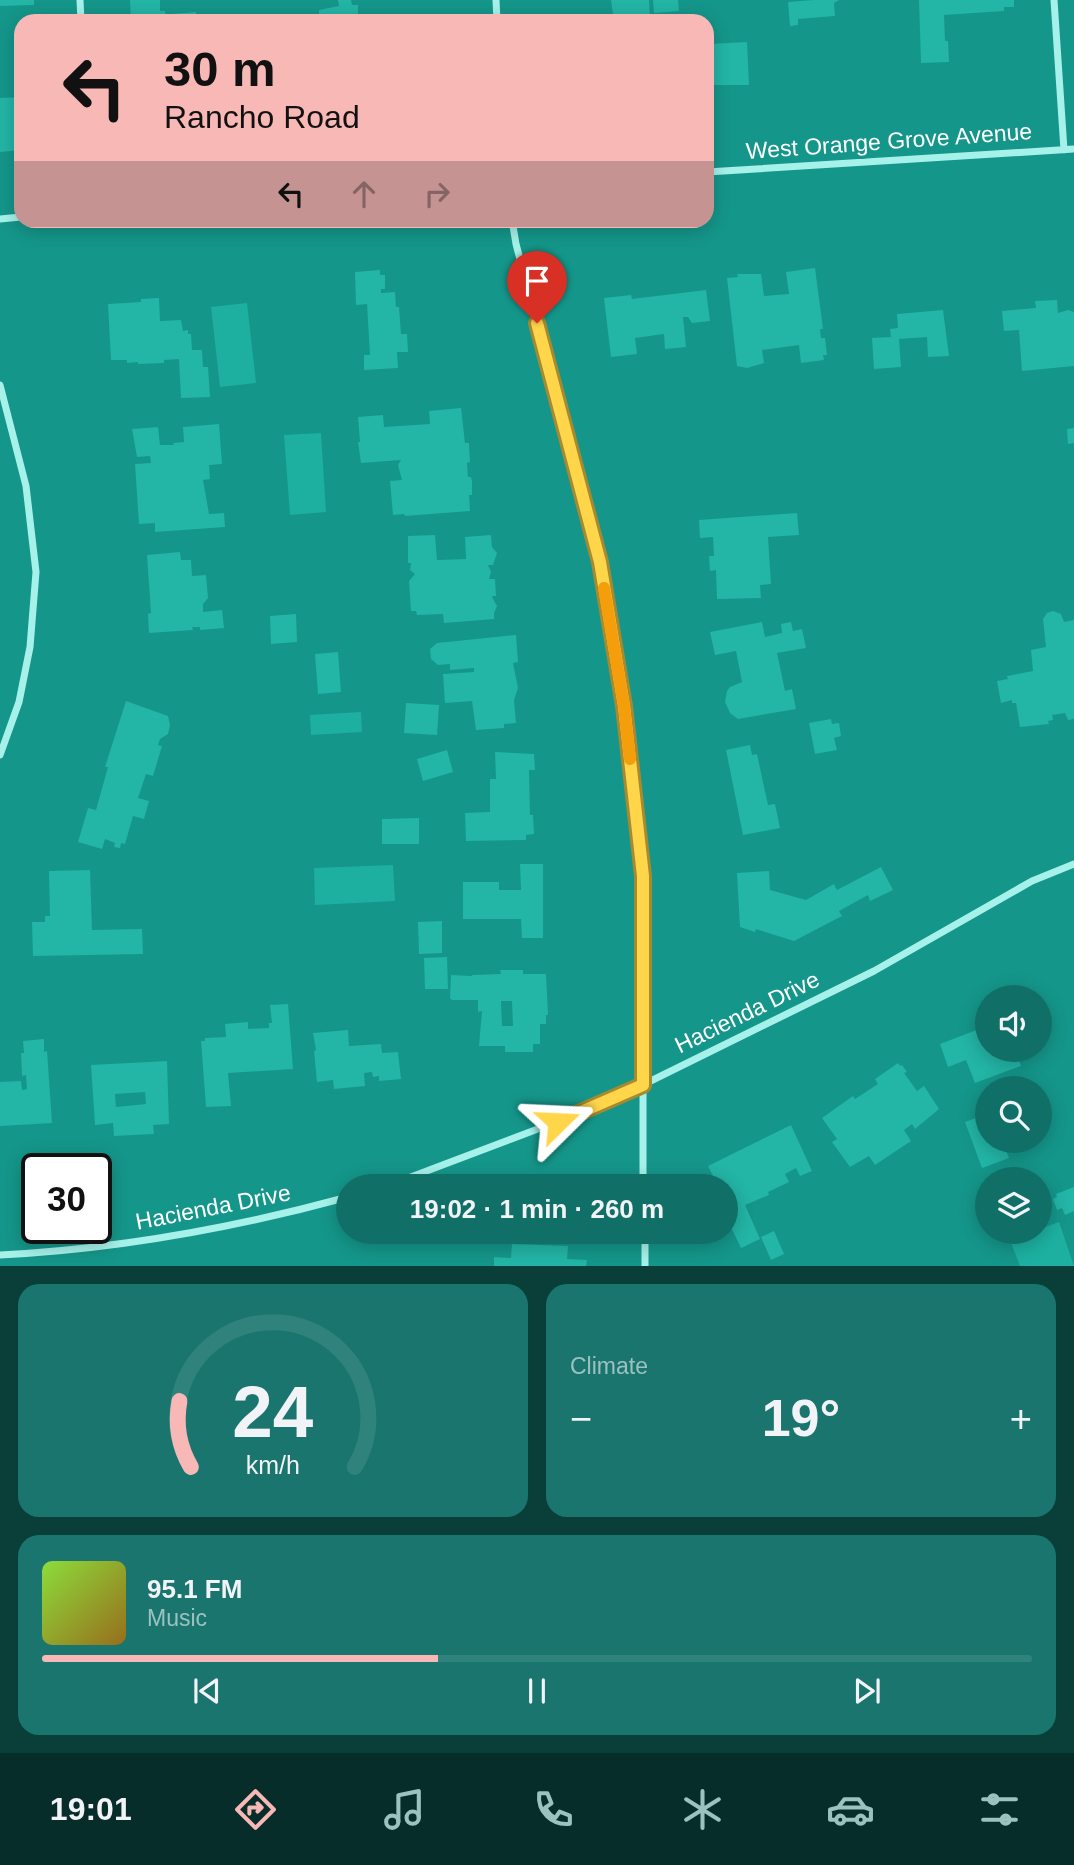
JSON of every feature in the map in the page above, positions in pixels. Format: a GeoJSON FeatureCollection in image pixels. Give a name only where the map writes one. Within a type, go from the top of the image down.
{"type":"FeatureCollection","features":[{"type":"Feature","properties":{"kind":"street"},"geometry":{"type":"LineString","coordinates":[[1054,0],[1064,150]]}},
{"type":"Feature","properties":{"kind":"street","name":"West Orange Grove Avenue"},"geometry":{"type":"LineString","coordinates":[[714,172],[1074,149]]}},
{"type":"Feature","properties":{"kind":"street"},"geometry":{"type":"LineString","coordinates":[[514,228],[600,562],[624,706],[643,876],[643,1174]]}},
{"type":"Feature","properties":{"kind":"street"},"geometry":{"type":"LineString","coordinates":[[0,385],[26,486],[36,572],[28,658],[19,702],[0,755]]}},
{"type":"Feature","properties":{"kind":"street","name":"Hacienda Drive"},"geometry":{"type":"LineString","coordinates":[[419,1174],[604,1104],[874,971],[1032,881],[1074,864]]}},
{"type":"Feature","properties":{"kind":"street","name":"Hacienda Drive"},"geometry":{"type":"LineString","coordinates":[[0,1255],[45,1253],[160,1239],[277,1216],[336,1200]]}},
{"type":"Feature","properties":{"kind":"street"},"geometry":{"type":"LineString","coordinates":[[645,1244],[645,1266]]}},
{"type":"Feature","properties":{"kind":"green space"},"geometry":{"type":"Polygon","coordinates":[[[247,303],[256,383],[220,387],[211,307],[247,303]]]}},
{"type":"Feature","properties":{"kind":"green space"},"geometry":{"type":"Polygon","coordinates":[[[321,433],[326,512],[290,515],[284,435],[321,433]]]}},
{"type":"Feature","properties":{"kind":"green space"},"geometry":{"type":"Polygon","coordinates":[[[361,712],[362,732],[311,735],[310,715],[361,712]]]}},
{"type":"Feature","properties":{"kind":"green space"},"geometry":{"type":"Polygon","coordinates":[[[393,865],[395,901],[315,905],[314,868],[393,865]]]}},
{"type":"Feature","properties":{"kind":"green space"},"geometry":{"type":"Polygon","coordinates":[[[1059,1222],[1074,1266],[1020,1266],[1012,1244],[1052,1244],[1052,1225],[1059,1222]]]}},
{"type":"Feature","properties":{"kind":"building"},"geometry":{"type":"Polygon","coordinates":[[[0,0],[34,0],[34,5],[0,6],[0,0]]]}},
{"type":"Feature","properties":{"kind":"building"},"geometry":{"type":"Polygon","coordinates":[[[130,0],[160,0],[160,11],[165,11],[165,14],[131,14],[130,0]]]}},
{"type":"Feature","properties":{"kind":"building"},"geometry":{"type":"Polygon","coordinates":[[[338,0],[351,0],[352,5],[358,5],[358,14],[319,14],[319,10],[339,6],[338,0]]]}},
{"type":"Feature","properties":{"kind":"building"},"geometry":{"type":"Polygon","coordinates":[[[611,0],[649,0],[650,14],[613,14],[611,0]]]}},
{"type":"Feature","properties":{"kind":"building"},"geometry":{"type":"Polygon","coordinates":[[[653,0],[678,0],[679,11],[654,13],[653,0]]]}},
{"type":"Feature","properties":{"kind":"building"},"geometry":{"type":"Polygon","coordinates":[[[839,0],[834,3],[835,16],[798,19],[798,25],[790,26],[788,2],[839,0]]]}},
{"type":"Feature","properties":{"kind":"building"},"geometry":{"type":"Polygon","coordinates":[[[919,0],[1014,0],[1014,7],[1004,7],[1004,11],[944,15],[949,62],[921,63],[919,0]]]}},
{"type":"Feature","properties":{"kind":"building"},"geometry":{"type":"Polygon","coordinates":[[[747,42],[749,85],[714,85],[714,44],[747,42]]]}},
{"type":"Feature","properties":{"kind":"building"},"geometry":{"type":"Polygon","coordinates":[[[14,97],[14,151],[0,152],[0,98],[14,97]]]}},
{"type":"Feature","properties":{"kind":"building"},"geometry":{"type":"Polygon","coordinates":[[[815,268],[823,329],[820,329],[821,338],[825,338],[827,355],[823,355],[824,360],[801,363],[799,345],[762,350],[764,363],[747,368],[737,366],[727,278],[738,277],[737,274],[761,274],[764,296],[789,294],[786,272],[815,268]]]}},
{"type":"Feature","properties":{"kind":"building"},"geometry":{"type":"Polygon","coordinates":[[[380,270],[380,275],[385,275],[385,289],[381,289],[381,293],[395,292],[401,334],[407,334],[408,352],[397,352],[398,368],[364,370],[364,355],[370,355],[367,304],[356,305],[355,272],[380,270]]]}},
{"type":"Feature","properties":{"kind":"building"},"geometry":{"type":"Polygon","coordinates":[[[706,290],[710,321],[692,323],[688,317],[683,317],[686,347],[665,349],[664,334],[635,338],[637,354],[611,357],[604,298],[631,295],[632,299],[706,290]]]}},
{"type":"Feature","properties":{"kind":"building"},"geometry":{"type":"Polygon","coordinates":[[[159,298],[160,321],[181,320],[183,331],[188,330],[188,334],[191,334],[192,350],[202,350],[203,367],[208,367],[210,397],[181,398],[179,359],[164,360],[164,363],[138,364],[127,363],[127,360],[111,360],[108,304],[159,298]]]}},
{"type":"Feature","properties":{"kind":"building"},"geometry":{"type":"Polygon","coordinates":[[[1057,300],[1058,313],[1068,310],[1074,312],[1074,366],[1022,371],[1019,330],[1004,331],[1002,311],[1036,308],[1035,301],[1057,300]]]}},
{"type":"Feature","properties":{"kind":"building"},"geometry":{"type":"Polygon","coordinates":[[[943,310],[949,356],[928,357],[927,337],[899,339],[901,367],[874,369],[872,338],[891,337],[890,329],[898,328],[897,314],[943,310]]]}},
{"type":"Feature","properties":{"kind":"building"},"geometry":{"type":"Polygon","coordinates":[[[461,408],[465,443],[469,443],[468,477],[471,477],[472,481],[470,511],[393,515],[390,481],[402,480],[398,465],[401,460],[361,463],[358,417],[383,415],[384,427],[430,424],[429,411],[461,408]]]}},
{"type":"Feature","properties":{"kind":"building"},"geometry":{"type":"Polygon","coordinates":[[[219,424],[222,464],[209,465],[210,479],[203,480],[209,514],[224,513],[225,527],[155,532],[155,523],[139,524],[135,464],[151,463],[150,456],[137,457],[132,429],[158,427],[160,445],[174,445],[173,443],[184,442],[183,427],[219,424]]]}},
{"type":"Feature","properties":{"kind":"building"},"geometry":{"type":"Polygon","coordinates":[[[1074,428],[1074,443],[1068,444],[1067,429],[1074,428]]]}},
{"type":"Feature","properties":{"kind":"building"},"geometry":{"type":"Polygon","coordinates":[[[797,513],[799,535],[768,537],[771,584],[760,585],[761,598],[717,599],[716,570],[710,571],[709,556],[714,556],[713,537],[700,538],[699,520],[797,513]]]}},
{"type":"Feature","properties":{"kind":"building"},"geometry":{"type":"Polygon","coordinates":[[[435,535],[437,560],[466,559],[465,537],[491,535],[492,547],[497,553],[493,565],[488,565],[491,572],[489,579],[495,579],[496,596],[492,596],[497,606],[494,619],[444,623],[443,614],[417,615],[416,611],[411,611],[409,581],[415,574],[410,570],[411,563],[408,563],[408,536],[435,535]]]}},
{"type":"Feature","properties":{"kind":"building"},"geometry":{"type":"Polygon","coordinates":[[[180,552],[181,560],[191,560],[192,576],[206,575],[208,598],[203,604],[203,612],[222,610],[224,628],[200,630],[200,627],[192,627],[193,630],[149,633],[148,614],[151,613],[147,555],[180,552]]]}},
{"type":"Feature","properties":{"kind":"building"},"geometry":{"type":"Polygon","coordinates":[[[1053,611],[1061,614],[1064,622],[1074,620],[1074,719],[1068,720],[1065,713],[1052,715],[1053,720],[1048,721],[1049,724],[1020,727],[1016,703],[1012,703],[1012,700],[1001,703],[997,681],[1008,679],[1007,676],[1033,671],[1031,650],[1046,647],[1043,619],[1047,613],[1053,611]]]}},
{"type":"Feature","properties":{"kind":"building"},"geometry":{"type":"Polygon","coordinates":[[[296,614],[297,642],[271,644],[270,616],[296,614]]]}},
{"type":"Feature","properties":{"kind":"building"},"geometry":{"type":"Polygon","coordinates":[[[762,622],[765,637],[782,633],[781,624],[791,622],[793,631],[802,629],[806,648],[777,653],[785,691],[792,689],[796,709],[738,719],[730,713],[725,702],[730,687],[742,682],[736,651],[715,655],[710,632],[762,622]]]}},
{"type":"Feature","properties":{"kind":"building"},"geometry":{"type":"Polygon","coordinates":[[[516,635],[518,662],[513,663],[518,688],[514,700],[516,723],[504,724],[504,728],[476,730],[472,701],[445,703],[443,674],[474,672],[474,668],[450,670],[450,664],[438,665],[431,659],[430,649],[437,643],[516,635]]]}},
{"type":"Feature","properties":{"kind":"building"},"geometry":{"type":"Polygon","coordinates":[[[338,652],[341,692],[318,694],[315,654],[338,652]]]}},
{"type":"Feature","properties":{"kind":"building"},"geometry":{"type":"Polygon","coordinates":[[[126,701],[168,716],[170,725],[168,734],[160,739],[158,745],[162,746],[153,776],[146,774],[138,798],[149,801],[144,819],[133,816],[125,844],[121,843],[120,848],[114,847],[115,843],[105,839],[102,849],[78,842],[88,808],[96,810],[108,767],[105,767],[126,701]]]}},
{"type":"Feature","properties":{"kind":"building"},"geometry":{"type":"Polygon","coordinates":[[[406,703],[439,705],[437,735],[404,733],[406,703]]]}},
{"type":"Feature","properties":{"kind":"building"},"geometry":{"type":"Polygon","coordinates":[[[831,719],[832,724],[839,723],[841,736],[834,738],[837,750],[815,754],[809,723],[831,719]]]}},
{"type":"Feature","properties":{"kind":"building"},"geometry":{"type":"Polygon","coordinates":[[[750,745],[752,755],[757,754],[768,805],[775,804],[780,828],[743,835],[726,750],[750,745]]]}},
{"type":"Feature","properties":{"kind":"building"},"geometry":{"type":"Polygon","coordinates":[[[447,750],[453,772],[423,781],[417,759],[447,750]]]}},
{"type":"Feature","properties":{"kind":"building"},"geometry":{"type":"Polygon","coordinates":[[[495,752],[534,754],[535,770],[529,770],[530,815],[533,815],[534,834],[526,835],[526,840],[466,841],[465,813],[490,812],[490,779],[496,779],[495,752]]]}},
{"type":"Feature","properties":{"kind":"building"},"geometry":{"type":"Polygon","coordinates":[[[419,818],[419,844],[382,844],[382,819],[419,818]]]}},
{"type":"Feature","properties":{"kind":"building"},"geometry":{"type":"Polygon","coordinates":[[[520,864],[543,864],[543,938],[522,938],[521,919],[463,919],[463,882],[499,882],[499,890],[521,890],[520,864]]]}},
{"type":"Feature","properties":{"kind":"building"},"geometry":{"type":"Polygon","coordinates":[[[881,867],[893,890],[870,901],[868,895],[839,911],[842,916],[794,941],[740,927],[737,873],[769,871],[770,890],[806,900],[834,884],[837,890],[881,867]]]}},
{"type":"Feature","properties":{"kind":"building"},"geometry":{"type":"Polygon","coordinates":[[[90,870],[92,930],[142,929],[143,954],[33,956],[32,922],[45,922],[45,916],[50,916],[49,871],[90,870]]]}},
{"type":"Feature","properties":{"kind":"building"},"geometry":{"type":"Polygon","coordinates":[[[442,921],[442,953],[419,954],[418,922],[442,921]]]}},
{"type":"Feature","properties":{"kind":"building"},"geometry":{"type":"Polygon","coordinates":[[[447,957],[448,989],[425,989],[424,958],[447,957]]]}},
{"type":"Feature","properties":{"kind":"building"},"geometry":{"type":"Polygon","coordinates":[[[500,970],[546,974],[548,1015],[546,1024],[540,1024],[540,1044],[533,1044],[533,1052],[505,1052],[505,1046],[479,1046],[482,1011],[478,1012],[478,1000],[450,998],[451,975],[501,974],[500,970]],[[501,1001],[502,1026],[513,1026],[512,1001],[501,1001]]]}},
{"type":"Feature","properties":{"kind":"building"},"geometry":{"type":"Polygon","coordinates":[[[288,1004],[293,1069],[228,1073],[231,1106],[206,1107],[201,1041],[205,1041],[205,1038],[226,1037],[225,1024],[248,1022],[248,1029],[269,1028],[269,1023],[272,1023],[270,1005],[288,1004]]]}},
{"type":"Feature","properties":{"kind":"building"},"geometry":{"type":"Polygon","coordinates":[[[348,1030],[349,1046],[381,1044],[382,1053],[398,1052],[401,1079],[379,1081],[379,1076],[373,1077],[372,1072],[364,1073],[365,1086],[334,1089],[333,1080],[317,1082],[313,1033],[348,1030]]]}},
{"type":"Feature","properties":{"kind":"building"},"geometry":{"type":"Polygon","coordinates":[[[975,1031],[975,1062],[1020,1062],[1021,1066],[994,1076],[975,1076],[975,1083],[966,1060],[948,1067],[940,1044],[975,1031]]]}},
{"type":"Feature","properties":{"kind":"building"},"geometry":{"type":"Polygon","coordinates":[[[44,1039],[52,1123],[0,1126],[0,1082],[21,1081],[22,1090],[27,1089],[26,1075],[22,1076],[23,1041],[44,1039]]]}},
{"type":"Feature","properties":{"kind":"building"},"geometry":{"type":"Polygon","coordinates":[[[167,1061],[169,1124],[153,1125],[154,1134],[114,1136],[113,1123],[95,1125],[91,1065],[167,1061]],[[145,1092],[115,1094],[116,1107],[146,1104],[145,1092]]]}},
{"type":"Feature","properties":{"kind":"building"},"geometry":{"type":"Polygon","coordinates":[[[898,1063],[907,1072],[904,1073],[917,1091],[924,1086],[939,1109],[915,1129],[912,1124],[904,1130],[911,1141],[875,1165],[869,1156],[850,1167],[832,1142],[837,1139],[822,1118],[853,1096],[855,1099],[878,1084],[875,1079],[898,1063]]]}},
{"type":"Feature","properties":{"kind":"building"},"geometry":{"type":"Polygon","coordinates":[[[975,1118],[975,1149],[965,1122],[975,1118]]]}},
{"type":"Feature","properties":{"kind":"building"},"geometry":{"type":"Polygon","coordinates":[[[791,1125],[812,1171],[800,1176],[796,1168],[785,1174],[789,1182],[768,1192],[769,1195],[745,1205],[760,1239],[741,1248],[738,1242],[738,1174],[712,1174],[708,1166],[791,1125]]]}},
{"type":"Feature","properties":{"kind":"building"},"geometry":{"type":"Polygon","coordinates":[[[976,1153],[1007,1153],[1009,1158],[982,1167],[976,1153]]]}},
{"type":"Feature","properties":{"kind":"building"},"geometry":{"type":"Polygon","coordinates":[[[1074,1187],[1074,1211],[1065,1215],[1062,1208],[1057,1210],[1053,1199],[1057,1197],[1056,1194],[1074,1187]]]}},
{"type":"Feature","properties":{"kind":"building"},"geometry":{"type":"Polygon","coordinates":[[[774,1231],[784,1254],[771,1260],[761,1237],[774,1231]]]}},
{"type":"Feature","properties":{"kind":"building"},"geometry":{"type":"Polygon","coordinates":[[[512,1244],[568,1246],[567,1259],[587,1260],[586,1266],[494,1266],[494,1257],[511,1258],[512,1244]]]}},
{"type":"Feature","properties":{"kind":"slow traffic"},"geometry":{"type":"LineString","coordinates":[[604,588],[630,759]]}},
{"type":"Feature","properties":{"kind":"route"},"geometry":{"type":"LineString","coordinates":[[537,323],[600,562],[624,706],[643,876],[643,1085],[558,1122]]}}]}
